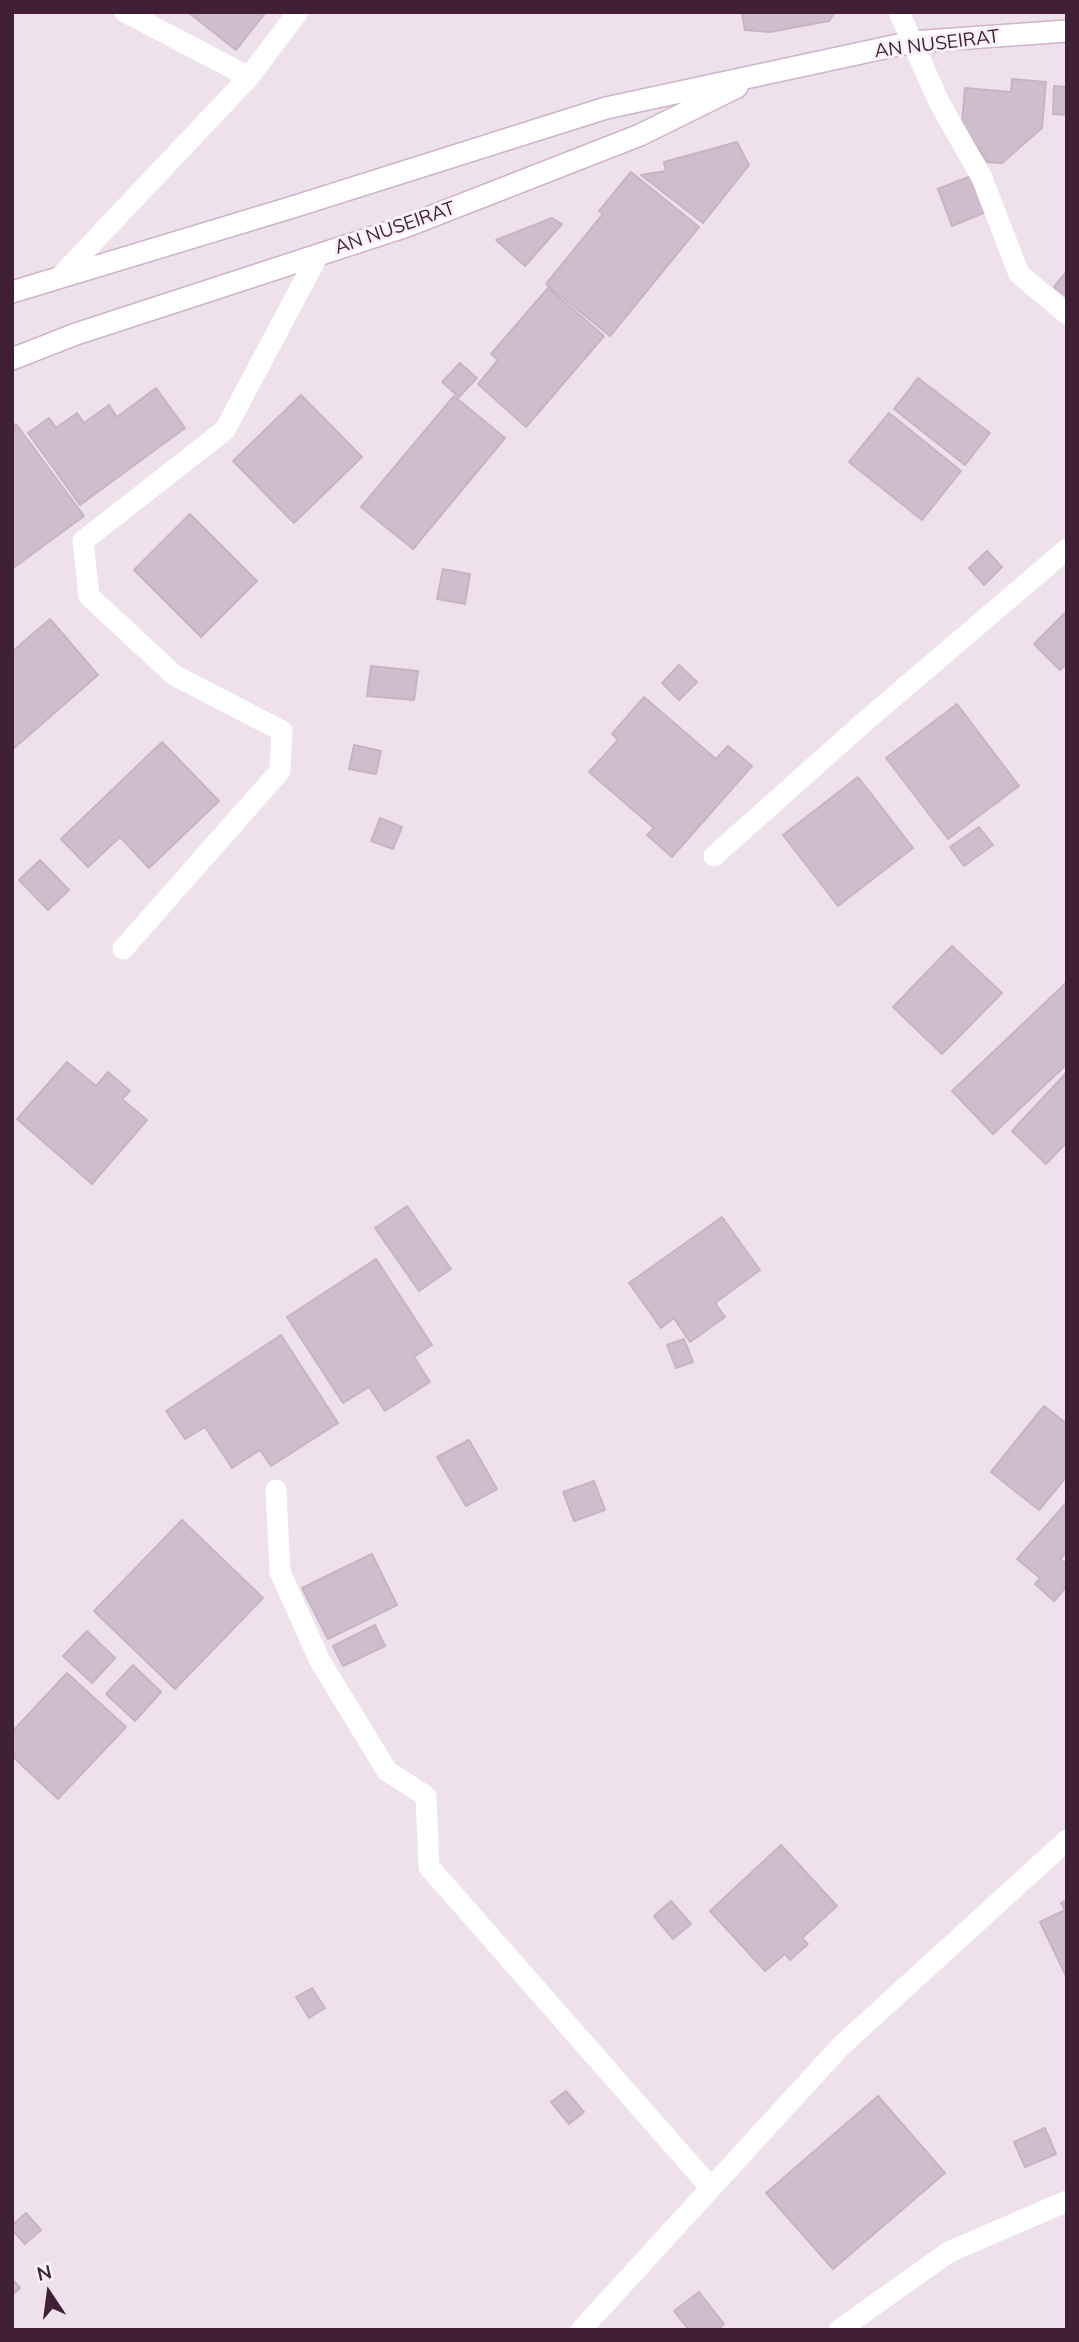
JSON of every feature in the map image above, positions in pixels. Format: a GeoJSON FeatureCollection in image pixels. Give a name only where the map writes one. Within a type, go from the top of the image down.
{"type":"FeatureCollection","features":[{"type":"Feature","properties":{"kind":"street"},"geometry":{"type":"LineString","coordinates":[[125,12],[249,77]]}},
{"type":"Feature","properties":{"kind":"street"},"geometry":{"type":"LineString","coordinates":[[62,275],[249,77],[298,12]]}},
{"type":"Feature","properties":{"kind":"street"},"geometry":{"type":"LineString","coordinates":[[899,12],[939,102],[982,178],[1019,274],[1067,314]]}},
{"type":"Feature","properties":{"kind":"street","name":"AN NUSEIRAT"},"geometry":{"type":"LineString","coordinates":[[12,292],[296,206],[606,107],[912,42],[1067,31]]}},
{"type":"Feature","properties":{"kind":"street","name":"AN NUSEIRAT"},"geometry":{"type":"LineString","coordinates":[[12,359],[76,334],[407,226],[640,135],[768,73]]}},
{"type":"Feature","properties":{"kind":"street"},"geometry":{"type":"LineString","coordinates":[[123,949],[280,771],[282,731],[174,675],[89,596],[83,541],[225,430],[318,255]]}},
{"type":"Feature","properties":{"kind":"street"},"geometry":{"type":"LineString","coordinates":[[714,856],[862,724],[1067,549]]}},
{"type":"Feature","properties":{"kind":"street"},"geometry":{"type":"LineString","coordinates":[[276,1490],[280,1572],[320,1661],[387,1771],[426,1796],[429,1867],[711,2188]]}},
{"type":"Feature","properties":{"kind":"street"},"geometry":{"type":"LineString","coordinates":[[581,2330],[841,2046],[1067,1840]]}},
{"type":"Feature","properties":{"kind":"street"},"geometry":{"type":"LineString","coordinates":[[839,2330],[949,2252],[1067,2201]]}},
{"type":"Feature","properties":{"kind":"building"},"geometry":{"type":"Polygon","coordinates":[[[188,12],[266,12],[236,50],[188,12]]]}},
{"type":"Feature","properties":{"kind":"building"},"geometry":{"type":"Polygon","coordinates":[[[835,12],[829,21],[770,32],[745,30],[742,14],[835,12]]]}},
{"type":"Feature","properties":{"kind":"building"},"geometry":{"type":"Polygon","coordinates":[[[1012,79],[1046,82],[1042,128],[1002,163],[987,162],[962,123],[965,88],[1011,92],[1012,79]]]}},
{"type":"Feature","properties":{"kind":"building"},"geometry":{"type":"Polygon","coordinates":[[[1054,86],[1067,87],[1067,115],[1053,114],[1054,86]]]}},
{"type":"Feature","properties":{"kind":"building"},"geometry":{"type":"Polygon","coordinates":[[[737,142],[749,165],[703,223],[641,175],[666,171],[664,162],[737,142]]]}},
{"type":"Feature","properties":{"kind":"building"},"geometry":{"type":"Polygon","coordinates":[[[631,172],[699,227],[610,336],[546,284],[603,214],[599,211],[631,172]]]}},
{"type":"Feature","properties":{"kind":"building"},"geometry":{"type":"Polygon","coordinates":[[[971,176],[986,212],[952,226],[938,189],[971,176]]]}},
{"type":"Feature","properties":{"kind":"building"},"geometry":{"type":"Polygon","coordinates":[[[552,218],[562,224],[525,266],[496,240],[552,218]]]}},
{"type":"Feature","properties":{"kind":"building"},"geometry":{"type":"Polygon","coordinates":[[[1067,271],[1067,297],[1054,287],[1067,271]]]}},
{"type":"Feature","properties":{"kind":"building"},"geometry":{"type":"Polygon","coordinates":[[[548,288],[604,336],[526,427],[478,384],[498,360],[491,354],[548,288]]]}},
{"type":"Feature","properties":{"kind":"building"},"geometry":{"type":"Polygon","coordinates":[[[460,363],[477,378],[459,397],[442,382],[460,363]]]}},
{"type":"Feature","properties":{"kind":"building"},"geometry":{"type":"Polygon","coordinates":[[[918,378],[990,433],[965,465],[894,409],[918,378]]]}},
{"type":"Feature","properties":{"kind":"building"},"geometry":{"type":"Polygon","coordinates":[[[156,388],[185,428],[80,505],[28,433],[49,418],[56,428],[77,413],[84,423],[109,405],[117,417],[156,388]]]}},
{"type":"Feature","properties":{"kind":"building"},"geometry":{"type":"Polygon","coordinates":[[[301,395],[362,457],[294,523],[233,461],[301,395]]]}},
{"type":"Feature","properties":{"kind":"building"},"geometry":{"type":"Polygon","coordinates":[[[454,396],[505,438],[413,549],[361,507],[454,396]]]}},
{"type":"Feature","properties":{"kind":"building"},"geometry":{"type":"Polygon","coordinates":[[[889,413],[961,471],[922,520],[849,462],[889,413]]]}},
{"type":"Feature","properties":{"kind":"building"},"geometry":{"type":"Polygon","coordinates":[[[16,424],[84,516],[12,569],[12,427],[16,424]]]}},
{"type":"Feature","properties":{"kind":"building"},"geometry":{"type":"Polygon","coordinates":[[[190,514],[257,581],[201,637],[134,570],[190,514]]]}},
{"type":"Feature","properties":{"kind":"building"},"geometry":{"type":"Polygon","coordinates":[[[987,551],[1002,567],[984,585],[969,568],[987,551]]]}},
{"type":"Feature","properties":{"kind":"building"},"geometry":{"type":"Polygon","coordinates":[[[443,569],[470,574],[465,604],[437,599],[443,569]]]}},
{"type":"Feature","properties":{"kind":"building"},"geometry":{"type":"Polygon","coordinates":[[[1067,611],[1067,664],[1060,670],[1034,644],[1067,611]]]}},
{"type":"Feature","properties":{"kind":"building"},"geometry":{"type":"Polygon","coordinates":[[[50,619],[98,675],[13,749],[12,652],[50,619]]]}},
{"type":"Feature","properties":{"kind":"building"},"geometry":{"type":"Polygon","coordinates":[[[679,665],[697,682],[679,700],[662,683],[679,665]]]}},
{"type":"Feature","properties":{"kind":"building"},"geometry":{"type":"Polygon","coordinates":[[[371,666],[418,671],[414,700],[367,696],[371,666]]]}},
{"type":"Feature","properties":{"kind":"building"},"geometry":{"type":"Polygon","coordinates":[[[644,697],[716,759],[728,746],[752,766],[672,857],[647,835],[654,828],[589,772],[618,740],[612,734],[644,697]]]}},
{"type":"Feature","properties":{"kind":"building"},"geometry":{"type":"Polygon","coordinates":[[[957,704],[1019,786],[948,839],[886,758],[957,704]]]}},
{"type":"Feature","properties":{"kind":"building"},"geometry":{"type":"Polygon","coordinates":[[[162,742],[219,801],[149,868],[120,837],[88,867],[61,839],[162,742]]]}},
{"type":"Feature","properties":{"kind":"building"},"geometry":{"type":"Polygon","coordinates":[[[354,745],[381,751],[376,774],[349,769],[354,745]]]}},
{"type":"Feature","properties":{"kind":"building"},"geometry":{"type":"Polygon","coordinates":[[[858,777],[913,848],[838,906],[783,835],[858,777]]]}},
{"type":"Feature","properties":{"kind":"building"},"geometry":{"type":"Polygon","coordinates":[[[380,818],[402,827],[393,849],[371,841],[380,818]]]}},
{"type":"Feature","properties":{"kind":"building"},"geometry":{"type":"Polygon","coordinates":[[[979,827],[993,845],[964,866],[950,847],[979,827]]]}},
{"type":"Feature","properties":{"kind":"building"},"geometry":{"type":"Polygon","coordinates":[[[40,860],[69,890],[48,910],[19,880],[40,860]]]}},
{"type":"Feature","properties":{"kind":"building"},"geometry":{"type":"Polygon","coordinates":[[[952,946],[1002,993],[942,1054],[893,1007],[952,946]]]}},
{"type":"Feature","properties":{"kind":"building"},"geometry":{"type":"Polygon","coordinates":[[[1067,982],[1067,1064],[993,1134],[952,1091],[1067,982]]]}},
{"type":"Feature","properties":{"kind":"building"},"geometry":{"type":"Polygon","coordinates":[[[67,1062],[96,1086],[108,1072],[130,1091],[122,1099],[147,1120],[92,1184],[17,1119],[67,1062]]]}},
{"type":"Feature","properties":{"kind":"building"},"geometry":{"type":"Polygon","coordinates":[[[1067,1072],[1067,1142],[1046,1164],[1012,1131],[1067,1072]]]}},
{"type":"Feature","properties":{"kind":"building"},"geometry":{"type":"Polygon","coordinates":[[[407,1206],[451,1269],[419,1291],[375,1228],[407,1206]]]}},
{"type":"Feature","properties":{"kind":"building"},"geometry":{"type":"Polygon","coordinates":[[[722,1217],[760,1270],[715,1303],[725,1317],[690,1342],[674,1318],[661,1328],[629,1283],[722,1217]]]}},
{"type":"Feature","properties":{"kind":"building"},"geometry":{"type":"Polygon","coordinates":[[[376,1259],[432,1345],[414,1357],[430,1382],[385,1411],[369,1387],[343,1403],[287,1317],[376,1259]]]}},
{"type":"Feature","properties":{"kind":"building"},"geometry":{"type":"Polygon","coordinates":[[[281,1335],[338,1423],[271,1466],[260,1450],[232,1468],[205,1427],[185,1439],[166,1411],[281,1335]]]}},
{"type":"Feature","properties":{"kind":"building"},"geometry":{"type":"Polygon","coordinates":[[[684,1339],[693,1362],[676,1368],[667,1345],[684,1339]]]}},
{"type":"Feature","properties":{"kind":"building"},"geometry":{"type":"Polygon","coordinates":[[[1044,1406],[1067,1424],[1067,1476],[1039,1510],[991,1472],[1044,1406]]]}},
{"type":"Feature","properties":{"kind":"building"},"geometry":{"type":"Polygon","coordinates":[[[469,1440],[497,1489],[466,1506],[437,1457],[469,1440]]]}},
{"type":"Feature","properties":{"kind":"building"},"geometry":{"type":"Polygon","coordinates":[[[594,1481],[605,1510],[574,1521],[563,1492],[594,1481]]]}},
{"type":"Feature","properties":{"kind":"building"},"geometry":{"type":"Polygon","coordinates":[[[1067,1502],[1067,1552],[1060,1559],[1067,1564],[1067,1586],[1054,1601],[1035,1584],[1040,1578],[1017,1559],[1067,1502]]]}},
{"type":"Feature","properties":{"kind":"building"},"geometry":{"type":"Polygon","coordinates":[[[182,1520],[263,1598],[175,1689],[94,1611],[182,1520]]]}},
{"type":"Feature","properties":{"kind":"building"},"geometry":{"type":"Polygon","coordinates":[[[372,1554],[397,1605],[328,1639],[302,1588],[372,1554]]]}},
{"type":"Feature","properties":{"kind":"building"},"geometry":{"type":"Polygon","coordinates":[[[375,1625],[385,1646],[343,1666],[333,1646],[375,1625]]]}},
{"type":"Feature","properties":{"kind":"building"},"geometry":{"type":"Polygon","coordinates":[[[87,1631],[115,1658],[92,1683],[63,1656],[87,1631]]]}},
{"type":"Feature","properties":{"kind":"building"},"geometry":{"type":"Polygon","coordinates":[[[133,1665],[161,1692],[135,1721],[106,1694],[133,1665]]]}},
{"type":"Feature","properties":{"kind":"building"},"geometry":{"type":"Polygon","coordinates":[[[67,1673],[126,1727],[58,1799],[12,1756],[12,1732],[67,1673]]]}},
{"type":"Feature","properties":{"kind":"building"},"geometry":{"type":"Polygon","coordinates":[[[781,1845],[837,1906],[802,1938],[808,1944],[790,1960],[785,1954],[765,1971],[710,1911],[781,1845]]]}},
{"type":"Feature","properties":{"kind":"building"},"geometry":{"type":"Polygon","coordinates":[[[1067,1900],[1067,1978],[1040,1922],[1065,1910],[1061,1903],[1067,1900]]]}},
{"type":"Feature","properties":{"kind":"building"},"geometry":{"type":"Polygon","coordinates":[[[671,1901],[691,1924],[673,1939],[654,1916],[671,1901]]]}},
{"type":"Feature","properties":{"kind":"building"},"geometry":{"type":"Polygon","coordinates":[[[312,1988],[325,2008],[309,2018],[296,1997],[312,1988]]]}},
{"type":"Feature","properties":{"kind":"building"},"geometry":{"type":"Polygon","coordinates":[[[566,2091],[584,2112],[569,2124],[551,2102],[566,2091]]]}},
{"type":"Feature","properties":{"kind":"building"},"geometry":{"type":"Polygon","coordinates":[[[878,2096],[945,2173],[833,2269],[766,2193],[878,2096]]]}},
{"type":"Feature","properties":{"kind":"building"},"geometry":{"type":"Polygon","coordinates":[[[1045,2128],[1056,2154],[1025,2167],[1014,2142],[1045,2128]]]}},
{"type":"Feature","properties":{"kind":"building"},"geometry":{"type":"Polygon","coordinates":[[[26,2213],[41,2230],[25,2244],[12,2230],[12,2225],[26,2213]]]}},
{"type":"Feature","properties":{"kind":"building"},"geometry":{"type":"Polygon","coordinates":[[[12,2279],[20,2288],[12,2295],[12,2279]]]}},
{"type":"Feature","properties":{"kind":"building"},"geometry":{"type":"Polygon","coordinates":[[[699,2292],[724,2324],[717,2330],[689,2330],[674,2311],[699,2292]]]}}]}
